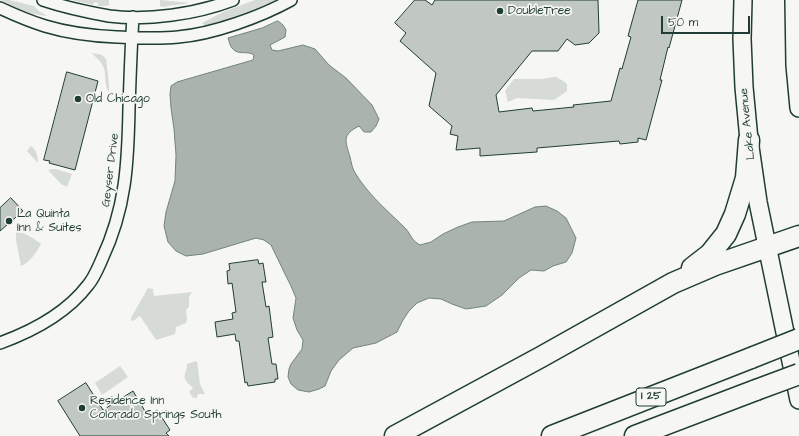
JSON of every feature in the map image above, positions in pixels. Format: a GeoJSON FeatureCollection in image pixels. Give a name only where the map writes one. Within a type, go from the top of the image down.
{"type":"FeatureCollection","features":[{"type":"Feature","properties":{"kind":"highway"},"geometry":{"type":"LineString","coordinates":[[673,283],[710,254],[726,234],[735,214],[746,178],[749,140]]}},
{"type":"Feature","properties":{"kind":"highway"},"geometry":{"type":"LineString","coordinates":[[395,436],[673,283],[715,265],[799,236]]}},
{"type":"Feature","properties":{"kind":"highway","name":"I 25"},"geometry":{"type":"LineString","coordinates":[[552,436],[799,339]]}},
{"type":"Feature","properties":{"kind":"highway","name":"I 25"},"geometry":{"type":"LineString","coordinates":[[635,436],[799,374]]}},
{"type":"Feature","properties":{"kind":"main road","name":"Lake Avenue"},"geometry":{"type":"LineString","coordinates":[[743,0],[742,39],[744,87],[749,140],[758,202],[799,400]]}},
{"type":"Feature","properties":{"kind":"main road"},"geometry":{"type":"LineString","coordinates":[[794,0],[795,64],[799,108]]}},
{"type":"Feature","properties":{"kind":"street"},"geometry":{"type":"LineString","coordinates":[[43,0],[65,7],[110,16],[133,17],[160,16],[188,12],[205,9],[233,0]]}},
{"type":"Feature","properties":{"kind":"street"},"geometry":{"type":"LineString","coordinates":[[0,8],[24,19],[47,27],[98,36],[132,38],[178,37],[200,34],[219,29],[267,12],[291,0]]}},
{"type":"Feature","properties":{"kind":"street","name":"Geyser Drive"},"geometry":{"type":"LineString","coordinates":[[0,343],[43,324],[74,300],[88,285],[106,251],[121,208],[127,163],[133,17]]}},
{"type":"Feature","properties":{"kind":"shaded area"},"geometry":{"type":"Polygon","coordinates":[[[1,0],[9,0],[34,6],[47,16],[23,11],[1,0]]]}},
{"type":"Feature","properties":{"kind":"shaded area"},"geometry":{"type":"Polygon","coordinates":[[[72,0],[109,0],[109,5],[98,6],[98,3],[94,2],[93,5],[72,0]]]}},
{"type":"Feature","properties":{"kind":"shaded area"},"geometry":{"type":"Polygon","coordinates":[[[160,0],[190,3],[162,7],[160,6],[160,0]]]}},
{"type":"Feature","properties":{"kind":"shaded area"},"geometry":{"type":"Polygon","coordinates":[[[255,0],[275,0],[223,21],[205,26],[202,23],[223,12],[255,0]]]}},
{"type":"Feature","properties":{"kind":"shaded area"},"geometry":{"type":"Polygon","coordinates":[[[278,21],[286,30],[285,37],[270,45],[272,50],[278,51],[303,45],[315,49],[329,65],[346,78],[372,105],[379,119],[376,126],[371,132],[364,132],[359,126],[350,132],[346,138],[353,168],[365,187],[406,229],[415,241],[420,245],[431,242],[443,234],[472,222],[504,221],[535,207],[546,206],[557,211],[566,218],[576,238],[572,253],[566,262],[553,266],[544,271],[531,270],[519,278],[502,295],[486,306],[466,309],[441,299],[429,298],[417,303],[409,311],[397,332],[376,343],[353,348],[339,360],[331,371],[325,386],[309,392],[298,390],[291,384],[288,377],[291,364],[302,349],[303,340],[297,330],[293,318],[296,298],[271,245],[264,240],[256,238],[203,254],[186,256],[176,251],[168,242],[164,226],[166,212],[175,181],[176,155],[171,108],[171,86],[177,82],[253,60],[254,55],[237,52],[234,50],[228,38],[262,28],[278,21]]]}},
{"type":"Feature","properties":{"kind":"shaded area"},"geometry":{"type":"Polygon","coordinates":[[[92,53],[102,55],[106,59],[109,92],[106,86],[103,66],[92,53]]]}},
{"type":"Feature","properties":{"kind":"shaded area"},"geometry":{"type":"Polygon","coordinates":[[[557,77],[567,84],[567,91],[554,100],[517,98],[508,102],[505,91],[514,79],[542,79],[557,77]]]}},
{"type":"Feature","properties":{"kind":"shaded area"},"geometry":{"type":"Polygon","coordinates":[[[31,146],[36,153],[38,163],[27,151],[31,146]]]}},
{"type":"Feature","properties":{"kind":"shaded area"},"geometry":{"type":"Polygon","coordinates":[[[53,169],[72,174],[67,187],[61,184],[48,170],[53,169]]]}},
{"type":"Feature","properties":{"kind":"shaded area"},"geometry":{"type":"Polygon","coordinates":[[[16,231],[26,234],[41,244],[32,257],[21,266],[16,240],[16,231]]]}},
{"type":"Feature","properties":{"kind":"shaded area"},"geometry":{"type":"Polygon","coordinates":[[[148,288],[153,289],[154,296],[192,292],[189,297],[189,307],[186,310],[186,323],[176,327],[175,334],[156,340],[140,316],[133,321],[131,320],[148,288]]]}},
{"type":"Feature","properties":{"kind":"shaded area"},"geometry":{"type":"Polygon","coordinates":[[[197,361],[200,384],[205,394],[198,394],[196,399],[194,397],[193,398],[189,392],[193,388],[187,382],[185,376],[187,364],[197,361]]]}},
{"type":"Feature","properties":{"kind":"shaded area"},"geometry":{"type":"Polygon","coordinates":[[[120,366],[128,377],[102,395],[95,383],[120,366]]]}},
{"type":"Feature","properties":{"kind":"building"},"geometry":{"type":"Polygon","coordinates":[[[415,0],[425,0],[432,5],[435,0],[598,0],[599,33],[589,43],[575,45],[567,39],[558,51],[532,51],[496,95],[499,112],[532,108],[533,111],[574,107],[573,105],[611,101],[620,68],[622,69],[631,37],[628,36],[638,0],[682,0],[669,48],[668,47],[660,80],[662,80],[646,140],[638,138],[638,142],[620,144],[619,141],[537,148],[537,152],[480,156],[480,148],[456,150],[458,136],[450,134],[452,126],[429,106],[436,73],[400,41],[406,33],[395,23],[415,0]]]}},
{"type":"Feature","properties":{"kind":"building"},"geometry":{"type":"Polygon","coordinates":[[[67,72],[98,81],[75,170],[49,163],[50,161],[44,160],[67,72]]]}},
{"type":"Feature","properties":{"kind":"building","name":"La Quinta Inn & Suites"},"geometry":{"type":"Polygon","coordinates":[[[11,198],[23,211],[0,231],[0,208],[11,198]]]}},
{"type":"Feature","properties":{"kind":"building"},"geometry":{"type":"Polygon","coordinates":[[[258,260],[259,264],[263,263],[266,282],[262,282],[266,307],[269,306],[273,337],[268,338],[272,364],[276,364],[278,379],[275,379],[275,382],[248,386],[247,382],[245,383],[239,341],[236,341],[235,334],[217,337],[215,322],[233,319],[232,313],[236,312],[232,283],[228,284],[227,271],[230,270],[229,264],[258,260]]]}},
{"type":"Feature","properties":{"kind":"building","name":"Residence Inn Colorado Springs South"},"geometry":{"type":"Polygon","coordinates":[[[86,383],[103,410],[133,391],[148,416],[157,410],[170,430],[166,433],[169,436],[80,436],[58,401],[86,383]]]}},
{"type":"Feature","properties":{"kind":"place","name":"DoubleTree"},"geometry":{"type":"Point","coordinates":[500,11]}},
{"type":"Feature","properties":{"kind":"place","name":"Old Chicago"},"geometry":{"type":"Point","coordinates":[78,99]}},
{"type":"Feature","properties":{"kind":"place","name":"La Quinta Inn & Suites"},"geometry":{"type":"Point","coordinates":[9,221]}},
{"type":"Feature","properties":{"kind":"place","name":"Residence Inn Colorado Springs South"},"geometry":{"type":"Point","coordinates":[82,408]}}]}
